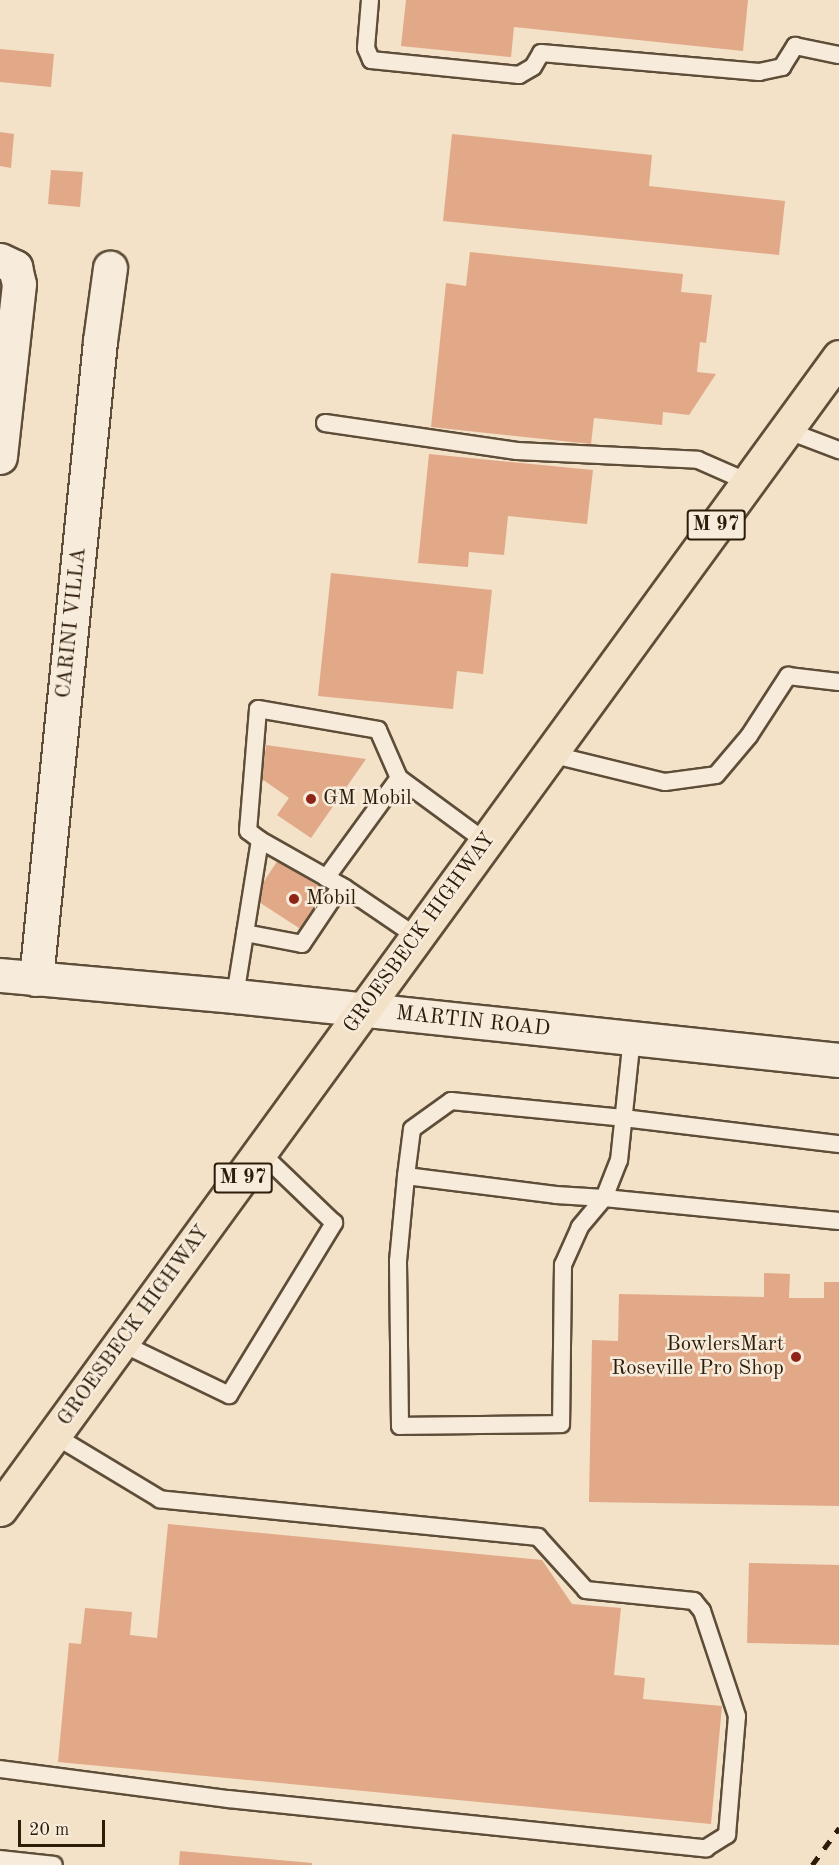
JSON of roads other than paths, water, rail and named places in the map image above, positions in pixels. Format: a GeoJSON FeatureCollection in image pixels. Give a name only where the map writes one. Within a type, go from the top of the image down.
{"type":"FeatureCollection","features":[{"type":"Feature","properties":{"kind":"main road","name":"GROESBECK HIGHWAY"},"geometry":{"type":"LineString","coordinates":[[0,1509],[839,357]]}},
{"type":"Feature","properties":{"kind":"street"},"geometry":{"type":"LineString","coordinates":[[0,260],[15,267],[19,284],[0,457]]}},
{"type":"Feature","properties":{"kind":"street","name":"CARINI VILLA"},"geometry":{"type":"LineString","coordinates":[[36,979],[100,341],[110,268]]}},
{"type":"Feature","properties":{"kind":"street","name":"MARTIN ROAD"},"geometry":{"type":"LineString","coordinates":[[0,975],[235,996],[839,1060]]}},
{"type":"Feature","properties":{"kind":"lane"},"geometry":{"type":"LineString","coordinates":[[370,0],[366,48],[371,60],[519,75],[533,67],[541,53],[759,72],[782,67],[795,46],[839,55]]}},
{"type":"Feature","properties":{"kind":"lane"},"geometry":{"type":"LineString","coordinates":[[325,423],[517,451],[698,460],[748,482]]}},
{"type":"Feature","properties":{"kind":"lane"},"geometry":{"type":"LineString","coordinates":[[786,430],[839,450]]}},
{"type":"Feature","properties":{"kind":"lane"},"geometry":{"type":"LineString","coordinates":[[550,754],[665,782],[716,775],[749,736],[788,676],[839,682]]}},
{"type":"Feature","properties":{"kind":"lane"},"geometry":{"type":"LineString","coordinates":[[417,937],[341,886],[248,831],[258,709],[378,730],[399,778],[486,842]]}},
{"type":"Feature","properties":{"kind":"lane"},"geometry":{"type":"LineString","coordinates":[[326,878],[399,778]]}},
{"type":"Feature","properties":{"kind":"lane"},"geometry":{"type":"LineString","coordinates":[[235,996],[260,840]]}},
{"type":"Feature","properties":{"kind":"lane"},"geometry":{"type":"LineString","coordinates":[[245,933],[302,944],[341,886]]}},
{"type":"Feature","properties":{"kind":"lane"},"geometry":{"type":"LineString","coordinates":[[632,1037],[624,1118],[619,1160],[604,1198],[580,1227],[563,1265],[561,1424],[400,1426],[398,1262],[412,1129],[451,1101],[624,1118],[839,1144]]}},
{"type":"Feature","properties":{"kind":"lane"},"geometry":{"type":"LineString","coordinates":[[121,1343],[229,1395],[334,1223],[261,1153]]}},
{"type":"Feature","properties":{"kind":"lane"},"geometry":{"type":"LineString","coordinates":[[406,1176],[556,1195],[839,1221]]}},
{"type":"Feature","properties":{"kind":"lane"},"geometry":{"type":"LineString","coordinates":[[0,1769],[228,1798],[706,1848],[727,1835],[737,1716],[702,1611],[694,1601],[586,1590],[538,1537],[160,1498],[54,1435]]}},
{"type":"Feature","properties":{"kind":"lane"},"geometry":{"type":"LineString","coordinates":[[0,1859],[54,1865]]}},
{"type":"Feature","properties":{"kind":"railway"},"geometry":{"type":"LineString","coordinates":[[812,1865],[839,1828]]}},
{"type":"Feature","properties":{"kind":"place","name":"GM Mobil"},"geometry":{"type":"Point","coordinates":[311,799]}},
{"type":"Feature","properties":{"kind":"place","name":"Mobil"},"geometry":{"type":"Point","coordinates":[294,899]}},
{"type":"Feature","properties":{"kind":"place","name":"BowlersMart Roseville Pro Shop"},"geometry":{"type":"Point","coordinates":[796,1357]}}]}
